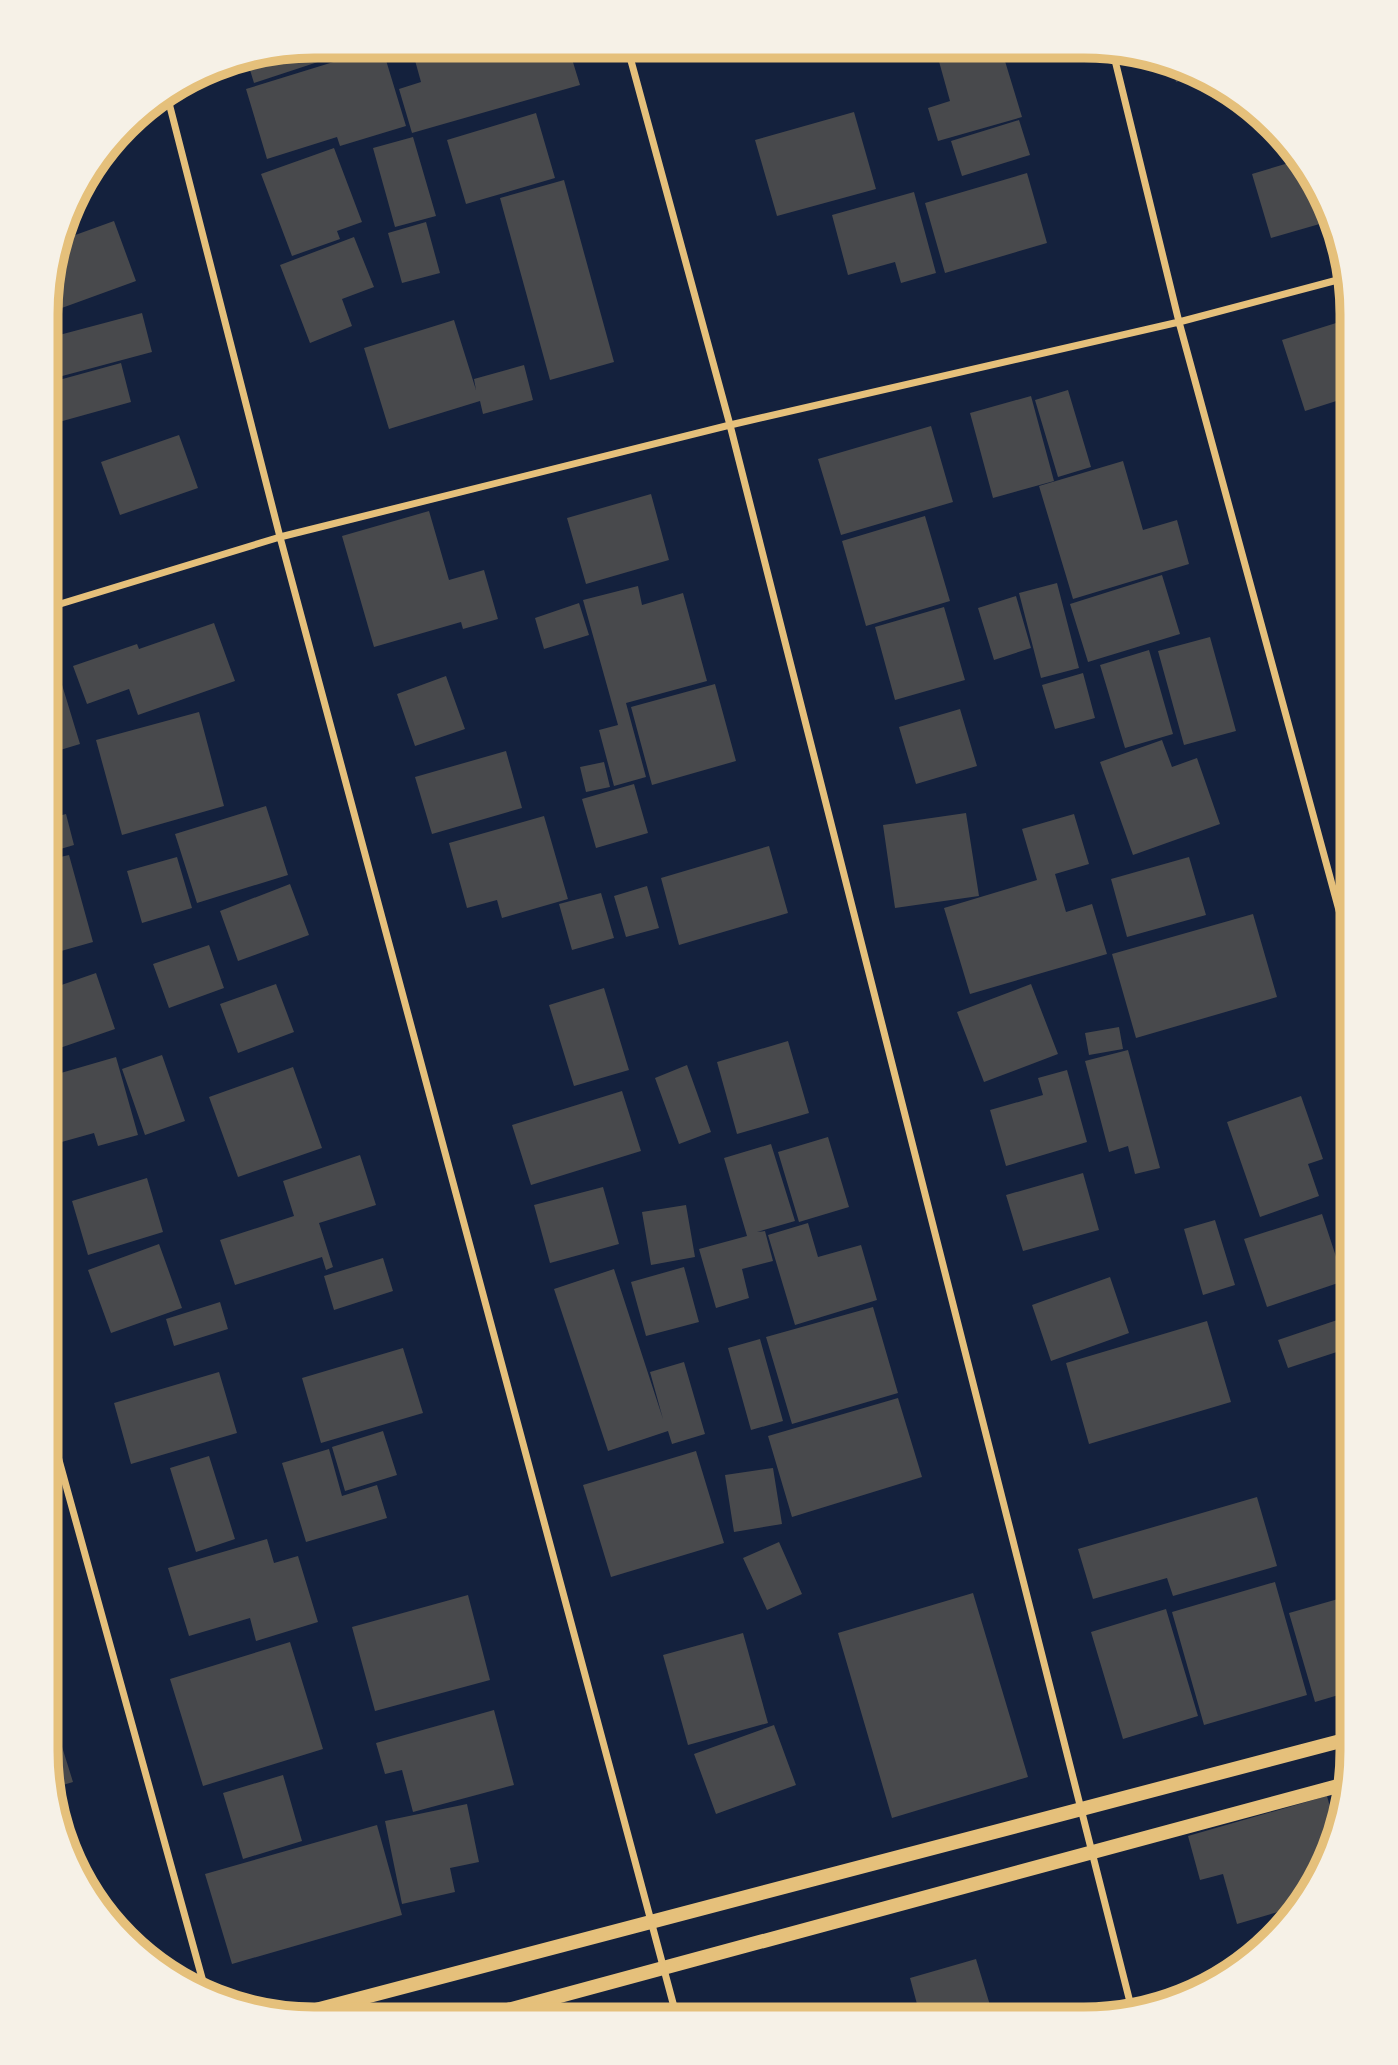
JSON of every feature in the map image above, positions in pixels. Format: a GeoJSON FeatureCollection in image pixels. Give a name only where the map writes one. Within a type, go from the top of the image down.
{"type":"FeatureCollection","features":[{"type":"Feature","properties":{"kind":"main road"},"geometry":{"type":"LineString","coordinates":[[326,2007],[1340,1741]]}},
{"type":"Feature","properties":{"kind":"main road"},"geometry":{"type":"LineString","coordinates":[[520,2007],[1338,1786]]}},
{"type":"Feature","properties":{"kind":"street"},"geometry":{"type":"LineString","coordinates":[[629,58],[730,425],[1130,2003]]}},
{"type":"Feature","properties":{"kind":"street"},"geometry":{"type":"LineString","coordinates":[[1115,60],[1179,322],[1340,914]]}},
{"type":"Feature","properties":{"kind":"street"},"geometry":{"type":"LineString","coordinates":[[169,103],[279,537],[674,2007]]}},
{"type":"Feature","properties":{"kind":"street"},"geometry":{"type":"LineString","coordinates":[[58,605],[279,537],[730,425],[1179,322],[1338,280]]}},
{"type":"Feature","properties":{"kind":"street"},"geometry":{"type":"LineString","coordinates":[[58,1456],[203,1982]]}},
{"type":"Feature","properties":{"kind":"building"},"geometry":{"type":"Polygon","coordinates":[[[297,58],[323,58],[324,60],[254,83],[249,66],[297,58]]]}},
{"type":"Feature","properties":{"kind":"building"},"geometry":{"type":"Polygon","coordinates":[[[346,58],[385,58],[406,126],[340,146],[337,137],[267,159],[246,89],[346,58]]]}},
{"type":"Feature","properties":{"kind":"building"},"geometry":{"type":"Polygon","coordinates":[[[414,58],[572,58],[580,85],[412,133],[399,89],[421,82],[414,58]]]}},
{"type":"Feature","properties":{"kind":"building"},"geometry":{"type":"Polygon","coordinates":[[[938,58],[1004,58],[1022,117],[938,141],[928,108],[950,101],[938,58]]]}},
{"type":"Feature","properties":{"kind":"building"},"geometry":{"type":"Polygon","coordinates":[[[1174,74],[1186,79],[1176,82],[1174,74]]]}},
{"type":"Feature","properties":{"kind":"building"},"geometry":{"type":"Polygon","coordinates":[[[854,112],[876,189],[777,216],[755,140],[854,112]]]}},
{"type":"Feature","properties":{"kind":"building"},"geometry":{"type":"Polygon","coordinates":[[[536,113],[555,178],[466,204],[447,140],[536,113]]]}},
{"type":"Feature","properties":{"kind":"building"},"geometry":{"type":"Polygon","coordinates":[[[1019,120],[1030,155],[962,176],[951,141],[1019,120]]]}},
{"type":"Feature","properties":{"kind":"building"},"geometry":{"type":"Polygon","coordinates":[[[413,137],[436,216],[395,227],[373,148],[413,137]]]}},
{"type":"Feature","properties":{"kind":"building"},"geometry":{"type":"Polygon","coordinates":[[[334,148],[362,222],[337,231],[340,239],[292,256],[261,174],[334,148]]]}},
{"type":"Feature","properties":{"kind":"building"},"geometry":{"type":"Polygon","coordinates":[[[1290,163],[1306,186],[1324,223],[1271,238],[1252,174],[1290,163]]]}},
{"type":"Feature","properties":{"kind":"building"},"geometry":{"type":"Polygon","coordinates":[[[1027,173],[1047,243],[945,273],[925,203],[1027,173]]]}},
{"type":"Feature","properties":{"kind":"building"},"geometry":{"type":"Polygon","coordinates":[[[564,180],[614,362],[550,380],[500,198],[564,180]]]}},
{"type":"Feature","properties":{"kind":"building"},"geometry":{"type":"Polygon","coordinates":[[[914,192],[936,273],[901,283],[895,262],[848,275],[832,215],[914,192]]]}},
{"type":"Feature","properties":{"kind":"building"},"geometry":{"type":"Polygon","coordinates":[[[114,221],[136,281],[58,309],[60,281],[69,237],[114,221]]]}},
{"type":"Feature","properties":{"kind":"building"},"geometry":{"type":"Polygon","coordinates":[[[426,222],[440,273],[402,283],[388,233],[426,222]]]}},
{"type":"Feature","properties":{"kind":"building"},"geometry":{"type":"Polygon","coordinates":[[[354,237],[374,287],[342,299],[352,326],[310,343],[280,265],[354,237]]]}},
{"type":"Feature","properties":{"kind":"building"},"geometry":{"type":"Polygon","coordinates":[[[142,313],[152,352],[58,377],[58,335],[142,313]]]}},
{"type":"Feature","properties":{"kind":"building"},"geometry":{"type":"Polygon","coordinates":[[[454,320],[476,390],[474,379],[524,365],[533,400],[483,414],[480,401],[389,429],[364,348],[454,320]]]}},
{"type":"Feature","properties":{"kind":"building"},"geometry":{"type":"Polygon","coordinates":[[[1340,322],[1340,400],[1305,411],[1282,340],[1340,322]]]}},
{"type":"Feature","properties":{"kind":"building"},"geometry":{"type":"Polygon","coordinates":[[[121,363],[131,402],[59,422],[58,380],[121,363]]]}},
{"type":"Feature","properties":{"kind":"building"},"geometry":{"type":"Polygon","coordinates":[[[1068,390],[1091,467],[1058,477],[1035,400],[1068,390]]]}},
{"type":"Feature","properties":{"kind":"building"},"geometry":{"type":"Polygon","coordinates":[[[1031,396],[1054,481],[993,498],[970,413],[1031,396]]]}},
{"type":"Feature","properties":{"kind":"building"},"geometry":{"type":"Polygon","coordinates":[[[931,426],[953,502],[841,535],[818,459],[931,426]]]}},
{"type":"Feature","properties":{"kind":"building"},"geometry":{"type":"Polygon","coordinates":[[[179,435],[198,488],[120,515],[101,462],[179,435]]]}},
{"type":"Feature","properties":{"kind":"building"},"geometry":{"type":"Polygon","coordinates":[[[1123,461],[1143,530],[1177,520],[1189,564],[1073,599],[1039,486],[1123,461]]]}},
{"type":"Feature","properties":{"kind":"building"},"geometry":{"type":"Polygon","coordinates":[[[651,494],[669,560],[586,584],[567,518],[651,494]]]}},
{"type":"Feature","properties":{"kind":"building"},"geometry":{"type":"Polygon","coordinates":[[[429,511],[449,580],[484,570],[498,619],[463,629],[461,622],[374,647],[342,536],[429,511]]]}},
{"type":"Feature","properties":{"kind":"building"},"geometry":{"type":"Polygon","coordinates":[[[925,516],[950,601],[866,626],[842,541],[925,516]]]}},
{"type":"Feature","properties":{"kind":"building"},"geometry":{"type":"Polygon","coordinates":[[[1162,575],[1180,634],[1088,662],[1070,604],[1162,575]]]}},
{"type":"Feature","properties":{"kind":"building"},"geometry":{"type":"Polygon","coordinates":[[[1057,583],[1079,668],[1041,678],[1019,593],[1057,583]]]}},
{"type":"Feature","properties":{"kind":"building"},"geometry":{"type":"Polygon","coordinates":[[[638,586],[642,605],[683,593],[707,681],[626,703],[646,777],[614,786],[599,730],[618,725],[583,600],[638,586]]]}},
{"type":"Feature","properties":{"kind":"building"},"geometry":{"type":"Polygon","coordinates":[[[1016,596],[1031,648],[994,660],[978,608],[1016,596]]]}},
{"type":"Feature","properties":{"kind":"building"},"geometry":{"type":"Polygon","coordinates":[[[579,603],[589,635],[544,649],[535,618],[579,603]]]}},
{"type":"Feature","properties":{"kind":"building"},"geometry":{"type":"Polygon","coordinates":[[[944,607],[965,680],[895,700],[875,627],[944,607]]]}},
{"type":"Feature","properties":{"kind":"building"},"geometry":{"type":"Polygon","coordinates":[[[214,623],[235,681],[138,715],[129,689],[87,704],[73,666],[137,644],[139,649],[214,623]]]}},
{"type":"Feature","properties":{"kind":"building"},"geometry":{"type":"Polygon","coordinates":[[[1210,637],[1236,731],[1184,745],[1158,651],[1210,637]]]}},
{"type":"Feature","properties":{"kind":"building"},"geometry":{"type":"Polygon","coordinates":[[[1149,650],[1173,734],[1125,748],[1100,665],[1149,650]]]}},
{"type":"Feature","properties":{"kind":"building"},"geometry":{"type":"Polygon","coordinates":[[[58,672],[80,744],[58,751],[58,672]]]}},
{"type":"Feature","properties":{"kind":"building"},"geometry":{"type":"Polygon","coordinates":[[[1083,673],[1095,718],[1055,729],[1042,685],[1083,673]]]}},
{"type":"Feature","properties":{"kind":"building"},"geometry":{"type":"Polygon","coordinates":[[[446,676],[465,729],[415,746],[397,694],[446,676]]]}},
{"type":"Feature","properties":{"kind":"building"},"geometry":{"type":"Polygon","coordinates":[[[715,684],[736,761],[652,785],[631,707],[715,684]]]}},
{"type":"Feature","properties":{"kind":"building"},"geometry":{"type":"Polygon","coordinates":[[[960,709],[977,766],[916,784],[899,727],[960,709]]]}},
{"type":"Feature","properties":{"kind":"building"},"geometry":{"type":"Polygon","coordinates":[[[199,712],[224,806],[122,835],[96,740],[199,712]]]}},
{"type":"Feature","properties":{"kind":"building"},"geometry":{"type":"Polygon","coordinates":[[[1162,740],[1172,767],[1197,758],[1220,824],[1133,855],[1100,762],[1162,740]]]}},
{"type":"Feature","properties":{"kind":"building"},"geometry":{"type":"Polygon","coordinates":[[[506,751],[522,808],[432,834],[415,777],[506,751]]]}},
{"type":"Feature","properties":{"kind":"building"},"geometry":{"type":"Polygon","coordinates":[[[604,762],[610,787],[586,792],[580,767],[604,762]]]}},
{"type":"Feature","properties":{"kind":"building"},"geometry":{"type":"Polygon","coordinates":[[[634,784],[648,833],[596,848],[582,799],[634,784]]]}},
{"type":"Feature","properties":{"kind":"building"},"geometry":{"type":"Polygon","coordinates":[[[266,806],[288,875],[197,903],[175,834],[266,806]]]}},
{"type":"Feature","properties":{"kind":"building"},"geometry":{"type":"Polygon","coordinates":[[[966,813],[979,896],[895,908],[883,825],[966,813]]]}},
{"type":"Feature","properties":{"kind":"building"},"geometry":{"type":"Polygon","coordinates":[[[66,814],[74,845],[58,850],[58,816],[66,814]]]}},
{"type":"Feature","properties":{"kind":"building"},"geometry":{"type":"Polygon","coordinates":[[[1074,814],[1089,864],[1055,874],[1066,912],[1092,904],[1107,954],[970,994],[944,908],[1037,880],[1022,829],[1074,814]]]}},
{"type":"Feature","properties":{"kind":"building"},"geometry":{"type":"Polygon","coordinates":[[[544,816],[568,899],[502,918],[497,900],[467,908],[449,843],[544,816]]]}},
{"type":"Feature","properties":{"kind":"building"},"geometry":{"type":"Polygon","coordinates":[[[769,846],[788,913],[679,945],[661,878],[769,846]]]}},
{"type":"Feature","properties":{"kind":"building"},"geometry":{"type":"Polygon","coordinates":[[[69,855],[93,942],[58,952],[58,858],[69,855]]]}},
{"type":"Feature","properties":{"kind":"building"},"geometry":{"type":"Polygon","coordinates":[[[177,857],[192,908],[142,923],[127,871],[177,857]]]}},
{"type":"Feature","properties":{"kind":"building"},"geometry":{"type":"Polygon","coordinates":[[[1189,857],[1206,915],[1127,937],[1111,879],[1189,857]]]}},
{"type":"Feature","properties":{"kind":"building"},"geometry":{"type":"Polygon","coordinates":[[[290,884],[309,935],[238,961],[220,911],[290,884]]]}},
{"type":"Feature","properties":{"kind":"building"},"geometry":{"type":"Polygon","coordinates":[[[647,886],[659,928],[626,937],[614,896],[647,886]]]}},
{"type":"Feature","properties":{"kind":"building"},"geometry":{"type":"Polygon","coordinates":[[[601,893],[614,938],[572,950],[559,904],[601,893]]]}},
{"type":"Feature","properties":{"kind":"building"},"geometry":{"type":"Polygon","coordinates":[[[1253,914],[1277,997],[1136,1038],[1112,954],[1253,914]]]}},
{"type":"Feature","properties":{"kind":"building"},"geometry":{"type":"Polygon","coordinates":[[[209,945],[224,988],[169,1008],[153,964],[209,945]]]}},
{"type":"Feature","properties":{"kind":"building"},"geometry":{"type":"Polygon","coordinates":[[[96,973],[115,1029],[58,1049],[58,986],[96,973]]]}},
{"type":"Feature","properties":{"kind":"building"},"geometry":{"type":"Polygon","coordinates":[[[276,984],[294,1032],[238,1053],[220,1004],[276,984]]]}},
{"type":"Feature","properties":{"kind":"building"},"geometry":{"type":"Polygon","coordinates":[[[1031,984],[1058,1054],[984,1082],[957,1012],[1031,984]]]}},
{"type":"Feature","properties":{"kind":"building"},"geometry":{"type":"Polygon","coordinates":[[[604,988],[629,1070],[574,1086],[549,1005],[604,988]]]}},
{"type":"Feature","properties":{"kind":"building"},"geometry":{"type":"Polygon","coordinates":[[[1119,1027],[1123,1049],[1089,1055],[1085,1033],[1119,1027]]]}},
{"type":"Feature","properties":{"kind":"building"},"geometry":{"type":"Polygon","coordinates":[[[788,1041],[809,1113],[737,1134],[717,1062],[788,1041]]]}},
{"type":"Feature","properties":{"kind":"building"},"geometry":{"type":"Polygon","coordinates":[[[1128,1050],[1160,1168],[1135,1174],[1128,1146],[1109,1152],[1085,1061],[1128,1050]]]}},
{"type":"Feature","properties":{"kind":"building"},"geometry":{"type":"Polygon","coordinates":[[[162,1055],[185,1121],[145,1135],[122,1069],[162,1055]]]}},
{"type":"Feature","properties":{"kind":"building"},"geometry":{"type":"Polygon","coordinates":[[[116,1057],[138,1135],[98,1146],[94,1133],[58,1143],[58,1074],[116,1057]]]}},
{"type":"Feature","properties":{"kind":"building"},"geometry":{"type":"Polygon","coordinates":[[[687,1065],[711,1132],[679,1144],[655,1078],[687,1065]]]}},
{"type":"Feature","properties":{"kind":"building"},"geometry":{"type":"Polygon","coordinates":[[[293,1067],[322,1148],[238,1177],[209,1097],[293,1067]]]}},
{"type":"Feature","properties":{"kind":"building"},"geometry":{"type":"Polygon","coordinates":[[[1067,1070],[1087,1142],[1006,1166],[990,1110],[1043,1095],[1038,1078],[1067,1070]]]}},
{"type":"Feature","properties":{"kind":"building"},"geometry":{"type":"Polygon","coordinates":[[[622,1091],[641,1151],[531,1185],[512,1125],[622,1091]]]}},
{"type":"Feature","properties":{"kind":"building"},"geometry":{"type":"Polygon","coordinates":[[[1301,1096],[1323,1159],[1308,1164],[1319,1196],[1260,1217],[1227,1122],[1301,1096]]]}},
{"type":"Feature","properties":{"kind":"building"},"geometry":{"type":"Polygon","coordinates":[[[828,1137],[849,1207],[799,1222],[778,1152],[828,1137]]]}},
{"type":"Feature","properties":{"kind":"building"},"geometry":{"type":"Polygon","coordinates":[[[771,1144],[795,1221],[757,1232],[765,1231],[773,1261],[742,1269],[749,1298],[716,1308],[699,1249],[747,1236],[724,1158],[771,1144]]]}},
{"type":"Feature","properties":{"kind":"building"},"geometry":{"type":"Polygon","coordinates":[[[360,1155],[376,1205],[319,1223],[333,1267],[326,1270],[322,1257],[235,1285],[220,1240],[294,1216],[283,1181],[360,1155]]]}},
{"type":"Feature","properties":{"kind":"building"},"geometry":{"type":"Polygon","coordinates":[[[1083,1173],[1099,1230],[1023,1251],[1006,1195],[1083,1173]]]}},
{"type":"Feature","properties":{"kind":"building"},"geometry":{"type":"Polygon","coordinates":[[[147,1178],[163,1232],[88,1255],[72,1201],[147,1178]]]}},
{"type":"Feature","properties":{"kind":"building"},"geometry":{"type":"Polygon","coordinates":[[[603,1187],[619,1244],[550,1263],[534,1205],[603,1187]]]}},
{"type":"Feature","properties":{"kind":"building"},"geometry":{"type":"Polygon","coordinates":[[[686,1205],[695,1257],[651,1265],[642,1212],[686,1205]]]}},
{"type":"Feature","properties":{"kind":"building"},"geometry":{"type":"Polygon","coordinates":[[[1322,1214],[1340,1269],[1340,1282],[1267,1307],[1244,1239],[1322,1214]]]}},
{"type":"Feature","properties":{"kind":"building"},"geometry":{"type":"Polygon","coordinates":[[[1215,1220],[1235,1285],[1203,1295],[1184,1229],[1215,1220]]]}},
{"type":"Feature","properties":{"kind":"building"},"geometry":{"type":"Polygon","coordinates":[[[808,1223],[818,1257],[861,1245],[877,1300],[795,1325],[768,1235],[808,1223]]]}},
{"type":"Feature","properties":{"kind":"building"},"geometry":{"type":"Polygon","coordinates":[[[159,1244],[182,1308],[111,1333],[88,1270],[159,1244]]]}},
{"type":"Feature","properties":{"kind":"building"},"geometry":{"type":"Polygon","coordinates":[[[383,1258],[393,1291],[334,1310],[324,1276],[383,1258]]]}},
{"type":"Feature","properties":{"kind":"building"},"geometry":{"type":"Polygon","coordinates":[[[684,1267],[699,1322],[646,1336],[631,1282],[684,1267]]]}},
{"type":"Feature","properties":{"kind":"building"},"geometry":{"type":"Polygon","coordinates":[[[614,1269],[663,1419],[650,1372],[684,1362],[705,1434],[672,1444],[668,1431],[608,1451],[554,1289],[614,1269]]]}},
{"type":"Feature","properties":{"kind":"building"},"geometry":{"type":"Polygon","coordinates":[[[1110,1277],[1129,1333],[1051,1361],[1032,1305],[1110,1277]]]}},
{"type":"Feature","properties":{"kind":"building"},"geometry":{"type":"Polygon","coordinates":[[[220,1302],[228,1329],[174,1346],[166,1319],[220,1302]]]}},
{"type":"Feature","properties":{"kind":"building"},"geometry":{"type":"Polygon","coordinates":[[[873,1307],[898,1393],[792,1424],[766,1337],[873,1307]]]}},
{"type":"Feature","properties":{"kind":"building"},"geometry":{"type":"Polygon","coordinates":[[[1340,1319],[1340,1351],[1288,1368],[1278,1340],[1340,1319]]]}},
{"type":"Feature","properties":{"kind":"building"},"geometry":{"type":"Polygon","coordinates":[[[1207,1321],[1231,1402],[1089,1444],[1066,1363],[1207,1321]]]}},
{"type":"Feature","properties":{"kind":"building"},"geometry":{"type":"Polygon","coordinates":[[[760,1339],[783,1421],[751,1430],[728,1348],[760,1339]]]}},
{"type":"Feature","properties":{"kind":"building"},"geometry":{"type":"Polygon","coordinates":[[[403,1348],[423,1413],[321,1443],[302,1378],[403,1348]]]}},
{"type":"Feature","properties":{"kind":"building"},"geometry":{"type":"Polygon","coordinates":[[[219,1372],[237,1433],[131,1464],[114,1403],[219,1372]]]}},
{"type":"Feature","properties":{"kind":"building"},"geometry":{"type":"Polygon","coordinates":[[[898,1398],[922,1477],[792,1517],[768,1436],[898,1398]]]}},
{"type":"Feature","properties":{"kind":"building"},"geometry":{"type":"Polygon","coordinates":[[[383,1431],[397,1475],[345,1491],[332,1447],[383,1431]]]}},
{"type":"Feature","properties":{"kind":"building"},"geometry":{"type":"Polygon","coordinates":[[[329,1449],[342,1496],[377,1485],[387,1518],[306,1542],[282,1463],[329,1449]]]}},
{"type":"Feature","properties":{"kind":"building"},"geometry":{"type":"Polygon","coordinates":[[[696,1451],[724,1543],[611,1577],[583,1485],[696,1451]]]}},
{"type":"Feature","properties":{"kind":"building"},"geometry":{"type":"Polygon","coordinates":[[[209,1456],[235,1539],[196,1552],[170,1468],[209,1456]]]}},
{"type":"Feature","properties":{"kind":"building"},"geometry":{"type":"Polygon","coordinates":[[[773,1468],[782,1524],[734,1532],[725,1475],[773,1468]]]}},
{"type":"Feature","properties":{"kind":"building"},"geometry":{"type":"Polygon","coordinates":[[[1257,1497],[1277,1566],[1173,1596],[1167,1578],[1093,1599],[1078,1549],[1257,1497]]]}},
{"type":"Feature","properties":{"kind":"building"},"geometry":{"type":"Polygon","coordinates":[[[267,1539],[274,1563],[298,1556],[318,1622],[256,1641],[250,1618],[189,1636],[168,1568],[267,1539]]]}},
{"type":"Feature","properties":{"kind":"building"},"geometry":{"type":"Polygon","coordinates":[[[779,1542],[802,1594],[767,1610],[743,1558],[779,1542]]]}},
{"type":"Feature","properties":{"kind":"building"},"geometry":{"type":"Polygon","coordinates":[[[1275,1582],[1307,1695],[1204,1725],[1172,1612],[1275,1582]]]}},
{"type":"Feature","properties":{"kind":"building"},"geometry":{"type":"Polygon","coordinates":[[[973,1593],[1028,1777],[892,1818],[838,1633],[973,1593]]]}},
{"type":"Feature","properties":{"kind":"building"},"geometry":{"type":"Polygon","coordinates":[[[468,1595],[490,1680],[375,1711],[352,1627],[468,1595]]]}},
{"type":"Feature","properties":{"kind":"building"},"geometry":{"type":"Polygon","coordinates":[[[1340,1598],[1340,1695],[1315,1702],[1289,1613],[1340,1598]]]}},
{"type":"Feature","properties":{"kind":"building"},"geometry":{"type":"Polygon","coordinates":[[[1166,1609],[1198,1716],[1123,1739],[1091,1632],[1166,1609]]]}},
{"type":"Feature","properties":{"kind":"building"},"geometry":{"type":"Polygon","coordinates":[[[743,1633],[768,1723],[688,1745],[663,1655],[743,1633]]]}},
{"type":"Feature","properties":{"kind":"building"},"geometry":{"type":"Polygon","coordinates":[[[290,1642],[323,1749],[203,1786],[170,1679],[290,1642]]]}},
{"type":"Feature","properties":{"kind":"building"},"geometry":{"type":"Polygon","coordinates":[[[494,1710],[514,1785],[413,1812],[402,1770],[385,1774],[376,1743],[494,1710]]]}},
{"type":"Feature","properties":{"kind":"building"},"geometry":{"type":"Polygon","coordinates":[[[774,1725],[796,1785],[716,1814],[694,1754],[774,1725]]]}},
{"type":"Feature","properties":{"kind":"building"},"geometry":{"type":"Polygon","coordinates":[[[58,1734],[73,1782],[60,1786],[58,1734]]]}},
{"type":"Feature","properties":{"kind":"building"},"geometry":{"type":"Polygon","coordinates":[[[283,1775],[302,1841],[243,1859],[223,1793],[283,1775]]]}},
{"type":"Feature","properties":{"kind":"building"},"geometry":{"type":"Polygon","coordinates":[[[1327,1796],[1332,1815],[1314,1864],[1285,1910],[1237,1924],[1223,1874],[1200,1880],[1188,1836],[1327,1796]]]}},
{"type":"Feature","properties":{"kind":"building"},"geometry":{"type":"Polygon","coordinates":[[[467,1804],[479,1862],[450,1868],[455,1892],[402,1904],[385,1821],[467,1804]]]}},
{"type":"Feature","properties":{"kind":"building"},"geometry":{"type":"Polygon","coordinates":[[[377,1825],[402,1915],[232,1964],[205,1874],[377,1825]]]}},
{"type":"Feature","properties":{"kind":"building"},"geometry":{"type":"Polygon","coordinates":[[[976,1959],[991,2007],[918,2007],[910,1978],[976,1959]]]}}]}
